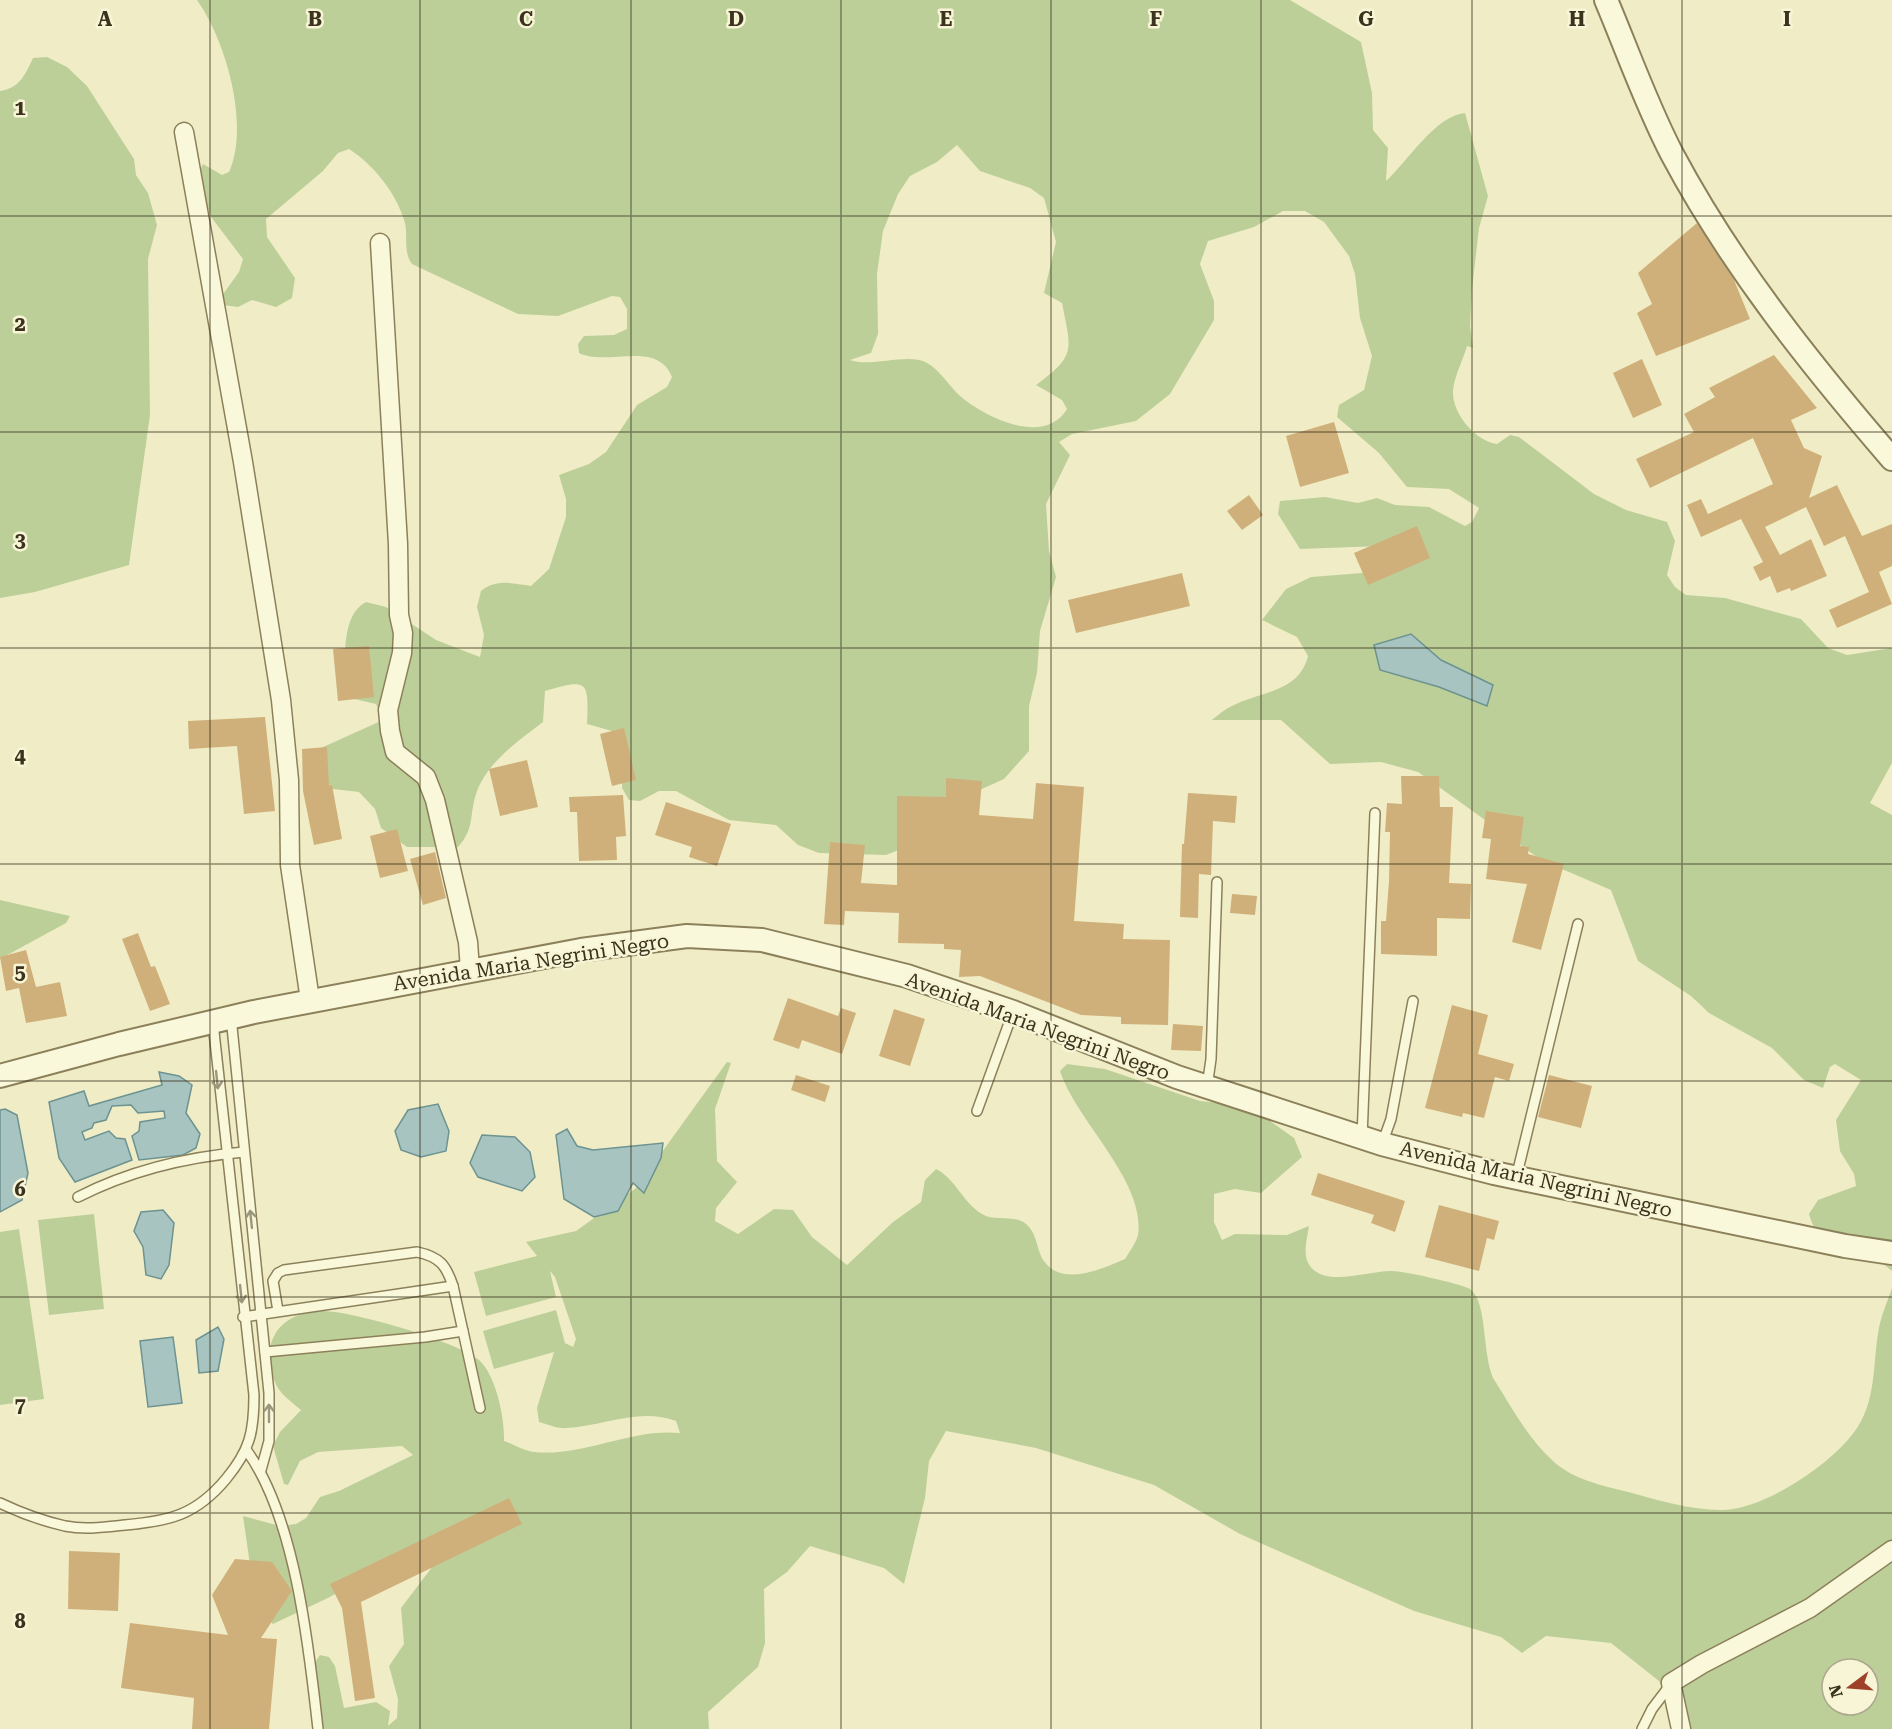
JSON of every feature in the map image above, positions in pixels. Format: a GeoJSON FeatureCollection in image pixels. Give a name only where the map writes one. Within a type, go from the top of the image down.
{"type":"FeatureCollection","features":[{"type":"Feature","properties":{"kind":"street"},"geometry":{"type":"LineString","coordinates":[[1606,0],[1641,90],[1696,198],[1799,349],[1892,459]]}},
{"type":"Feature","properties":{"kind":"street"},"geometry":{"type":"LineString","coordinates":[[184,132],[243,462],[281,700],[289,780],[290,865],[310,1000]]}},
{"type":"Feature","properties":{"kind":"street"},"geometry":{"type":"LineString","coordinates":[[380,243],[399,543],[399,615],[403,633],[402,653],[388,710],[390,731],[395,752],[426,777],[435,800],[468,942],[470,970]]}},
{"type":"Feature","properties":{"kind":"street","name":"Avenida Maria Negrini Negro"},"geometry":{"type":"LineString","coordinates":[[0,1076],[222,1019],[470,970],[645,940],[687,936],[762,940],[908,976],[1013,1012],[1207,1087],[1372,1140],[1516,1178],[1845,1246],[1892,1253]]}},
{"type":"Feature","properties":{"kind":"street"},"geometry":{"type":"LineString","coordinates":[[1681,1729],[1671,1683],[1702,1664],[1810,1608],[1892,1550]]}},
{"type":"Feature","properties":{"kind":"lane"},"geometry":{"type":"LineString","coordinates":[[1372,1140],[1375,813]]}},
{"type":"Feature","properties":{"kind":"lane"},"geometry":{"type":"LineString","coordinates":[[1207,1087],[1211,1059],[1217,882]]}},
{"type":"Feature","properties":{"kind":"lane"},"geometry":{"type":"LineString","coordinates":[[1516,1178],[1578,924]]}},
{"type":"Feature","properties":{"kind":"lane"},"geometry":{"type":"LineString","coordinates":[[1372,1140],[1391,1119],[1413,1001]]}},
{"type":"Feature","properties":{"kind":"lane"},"geometry":{"type":"LineString","coordinates":[[977,1111],[1013,1012]]}},
{"type":"Feature","properties":{"kind":"lane"},"geometry":{"type":"LineString","coordinates":[[222,1019],[244,1152],[263,1314],[269,1393],[269,1441],[261,1470]]}},
{"type":"Feature","properties":{"kind":"lane"},"geometry":{"type":"LineString","coordinates":[[0,1503],[41,1520],[68,1527],[96,1528],[158,1522],[201,1506],[216,1491],[247,1450],[254,1423],[254,1395],[225,1153],[222,1019]]}},
{"type":"Feature","properties":{"kind":"lane"},"geometry":{"type":"LineString","coordinates":[[78,1197],[112,1180],[151,1167],[225,1153],[244,1152]]}},
{"type":"Feature","properties":{"kind":"lane"},"geometry":{"type":"LineString","coordinates":[[278,1311],[274,1276],[284,1270],[417,1252],[440,1260],[448,1268],[453,1286],[480,1408]]}},
{"type":"Feature","properties":{"kind":"lane"},"geometry":{"type":"LineString","coordinates":[[243,1317],[453,1286]]}},
{"type":"Feature","properties":{"kind":"lane"},"geometry":{"type":"LineString","coordinates":[[265,1352],[425,1337],[463,1331]]}},
{"type":"Feature","properties":{"kind":"lane"},"geometry":{"type":"LineString","coordinates":[[247,1450],[261,1470],[279,1518],[298,1591],[318,1729]]}},
{"type":"Feature","properties":{"kind":"lane"},"geometry":{"type":"LineString","coordinates":[[1642,1729],[1652,1708],[1671,1683]]}},
{"type":"Feature","properties":{"kind":"green space"},"geometry":{"type":"Polygon","coordinates":[[[197,0],[1290,0],[1361,42],[1372,93],[1373,130],[1388,148],[1386,181],[1433,130],[1454,116],[1465,113],[1488,196],[1479,228],[1472,289],[1470,326],[1473,348],[1467,346],[1453,391],[1456,409],[1467,425],[1481,438],[1497,444],[1510,435],[1519,437],[1594,494],[1626,510],[1667,522],[1675,541],[1667,575],[1675,587],[1686,595],[1725,598],[1801,619],[1828,648],[1847,655],[1892,648],[1892,763],[1870,803],[1892,815],[1892,1271],[1870,1257],[1833,1244],[1815,1228],[1809,1214],[1818,1200],[1856,1186],[1854,1174],[1840,1151],[1836,1120],[1861,1080],[1835,1064],[1830,1067],[1823,1088],[1804,1080],[1772,1048],[1709,1013],[1691,996],[1638,961],[1611,890],[1541,860],[1418,772],[1381,762],[1330,764],[1281,720],[1212,720],[1232,706],[1287,684],[1303,668],[1308,656],[1297,637],[1262,620],[1286,589],[1311,577],[1375,572],[1381,546],[1300,549],[1278,514],[1280,501],[1325,497],[1358,503],[1377,498],[1395,505],[1429,507],[1465,526],[1472,522],[1479,508],[1449,489],[1407,487],[1379,453],[1337,417],[1339,405],[1364,390],[1372,356],[1360,318],[1355,274],[1349,256],[1324,222],[1305,211],[1283,211],[1254,227],[1208,241],[1200,264],[1214,301],[1214,320],[1170,394],[1136,421],[1072,434],[1059,442],[1070,455],[1046,504],[1049,551],[1056,577],[1040,631],[1037,673],[1029,706],[1029,751],[1004,779],[962,798],[922,841],[886,855],[819,853],[798,845],[776,825],[729,820],[676,791],[659,791],[640,801],[629,800],[622,788],[623,753],[619,737],[612,731],[587,724],[586,691],[577,684],[545,691],[543,722],[523,737],[487,772],[476,794],[467,834],[458,847],[407,847],[381,828],[375,809],[359,792],[333,789],[317,781],[321,748],[383,720],[376,704],[350,698],[345,693],[346,642],[351,618],[357,609],[366,602],[386,607],[436,640],[480,657],[484,635],[477,607],[481,591],[498,583],[531,586],[549,569],[566,517],[566,499],[559,475],[589,464],[606,452],[637,405],[667,387],[672,377],[665,366],[655,359],[643,356],[590,356],[579,353],[578,344],[584,336],[614,335],[627,329],[627,309],[620,297],[612,296],[558,316],[518,314],[412,264],[407,249],[405,223],[396,201],[376,172],[349,149],[338,153],[323,171],[266,219],[267,237],[295,278],[292,298],[276,307],[252,300],[238,307],[223,305],[221,297],[239,272],[243,259],[211,217],[197,176],[203,164],[222,175],[229,172],[235,153],[236,108],[225,60],[208,17],[197,0]],[[957,145],[937,162],[910,176],[898,194],[883,231],[877,274],[878,334],[871,353],[850,360],[868,362],[919,360],[932,366],[960,396],[984,412],[1014,425],[1044,426],[1057,420],[1067,409],[1062,400],[1036,385],[1059,366],[1068,350],[1068,331],[1062,303],[1044,293],[1056,242],[1044,198],[1030,188],[980,171],[957,145]]]}},
{"type":"Feature","properties":{"kind":"green space"},"geometry":{"type":"Polygon","coordinates":[[[47,57],[67,67],[87,86],[134,159],[136,175],[148,193],[157,225],[148,259],[150,415],[129,565],[35,592],[0,598],[0,91],[17,84],[33,58],[47,57]]]}},
{"type":"Feature","properties":{"kind":"green space"},"geometry":{"type":"Polygon","coordinates":[[[0,900],[70,916],[66,923],[0,959],[0,900]]]}},
{"type":"Feature","properties":{"kind":"green space"},"geometry":{"type":"Polygon","coordinates":[[[727,1062],[731,1063],[715,1109],[717,1161],[737,1182],[716,1208],[715,1221],[738,1234],[774,1209],[793,1210],[812,1237],[847,1265],[893,1222],[921,1202],[925,1180],[936,1169],[943,1173],[970,1204],[982,1214],[992,1218],[1016,1219],[1026,1224],[1033,1232],[1041,1257],[1052,1269],[1072,1275],[1095,1271],[1125,1259],[1138,1235],[1138,1214],[1121,1173],[1068,1090],[1060,1071],[1067,1064],[1105,1069],[1200,1101],[1249,1106],[1294,1138],[1302,1157],[1261,1193],[1235,1189],[1214,1194],[1214,1222],[1222,1240],[1235,1234],[1287,1235],[1309,1226],[1306,1257],[1310,1266],[1326,1276],[1337,1277],[1392,1271],[1468,1288],[1475,1294],[1479,1304],[1488,1358],[1495,1381],[1514,1413],[1544,1453],[1561,1468],[1598,1484],[1674,1504],[1709,1510],[1738,1508],[1777,1493],[1815,1469],[1846,1442],[1864,1416],[1868,1403],[1880,1323],[1892,1288],[1892,1729],[1689,1729],[1673,1709],[1659,1681],[1611,1643],[1546,1636],[1522,1653],[1501,1637],[1414,1611],[1240,1534],[1154,1485],[1036,1448],[946,1431],[929,1461],[925,1498],[904,1584],[884,1568],[810,1546],[787,1572],[764,1589],[765,1643],[758,1667],[708,1712],[709,1729],[316,1729],[312,1667],[320,1655],[329,1657],[335,1666],[344,1708],[376,1702],[390,1711],[388,1726],[397,1718],[398,1699],[389,1666],[404,1644],[401,1608],[439,1558],[407,1548],[330,1597],[273,1624],[269,1620],[250,1565],[243,1516],[280,1526],[296,1524],[306,1518],[320,1497],[339,1491],[413,1455],[402,1446],[318,1452],[300,1461],[288,1485],[284,1484],[273,1446],[280,1432],[301,1410],[280,1391],[272,1373],[269,1359],[270,1346],[275,1334],[283,1324],[294,1317],[308,1312],[324,1311],[358,1316],[404,1329],[467,1352],[485,1367],[495,1386],[503,1421],[504,1441],[534,1452],[571,1450],[643,1435],[680,1433],[676,1421],[662,1417],[621,1418],[566,1428],[539,1422],[537,1408],[554,1352],[494,1369],[483,1331],[556,1310],[565,1343],[573,1347],[576,1339],[555,1277],[550,1271],[556,1297],[486,1316],[474,1272],[537,1256],[526,1242],[576,1231],[636,1188],[727,1062]]]}},
{"type":"Feature","properties":{"kind":"green space"},"geometry":{"type":"Polygon","coordinates":[[[94,1214],[104,1309],[49,1315],[38,1220],[94,1214]]]}},
{"type":"Feature","properties":{"kind":"green space"},"geometry":{"type":"Polygon","coordinates":[[[19,1229],[44,1399],[0,1405],[0,1232],[19,1229]]]}},
{"type":"Feature","properties":{"kind":"water"},"geometry":{"type":"Polygon","coordinates":[[[1411,634],[1441,660],[1493,685],[1487,706],[1439,687],[1380,670],[1374,645],[1411,634]]]}},
{"type":"Feature","properties":{"kind":"water"},"geometry":{"type":"Polygon","coordinates":[[[159,1072],[179,1076],[192,1085],[186,1113],[200,1134],[196,1148],[183,1155],[139,1160],[132,1136],[139,1131],[140,1122],[165,1118],[164,1111],[138,1113],[131,1105],[112,1106],[106,1120],[94,1123],[92,1128],[82,1132],[85,1140],[109,1131],[116,1138],[125,1139],[132,1160],[75,1182],[59,1158],[49,1102],[84,1091],[89,1106],[162,1085],[159,1072]]]}},
{"type":"Feature","properties":{"kind":"water"},"geometry":{"type":"Polygon","coordinates":[[[438,1104],[449,1131],[446,1151],[421,1157],[401,1150],[395,1131],[408,1110],[438,1104]]]}},
{"type":"Feature","properties":{"kind":"water"},"geometry":{"type":"Polygon","coordinates":[[[5,1109],[17,1115],[28,1173],[22,1200],[0,1212],[0,1110],[5,1109]]]}},
{"type":"Feature","properties":{"kind":"water"},"geometry":{"type":"Polygon","coordinates":[[[567,1129],[577,1146],[593,1150],[663,1143],[661,1158],[644,1193],[633,1183],[618,1211],[594,1217],[564,1199],[556,1135],[567,1129]]]}},
{"type":"Feature","properties":{"kind":"water"},"geometry":{"type":"Polygon","coordinates":[[[482,1135],[515,1137],[530,1152],[535,1177],[522,1191],[478,1177],[470,1163],[482,1135]]]}},
{"type":"Feature","properties":{"kind":"water"},"geometry":{"type":"Polygon","coordinates":[[[163,1210],[174,1223],[169,1265],[161,1279],[146,1275],[143,1247],[134,1231],[141,1212],[163,1210]]]}},
{"type":"Feature","properties":{"kind":"water"},"geometry":{"type":"Polygon","coordinates":[[[218,1327],[224,1339],[218,1371],[199,1373],[196,1340],[218,1327]]]}},
{"type":"Feature","properties":{"kind":"water"},"geometry":{"type":"Polygon","coordinates":[[[173,1337],[182,1403],[148,1407],[140,1341],[173,1337]]]}},
{"type":"Feature","properties":{"kind":"building"},"geometry":{"type":"Polygon","coordinates":[[[1697,223],[1734,280],[1750,319],[1656,356],[1637,313],[1652,304],[1638,273],[1697,223]]]}},
{"type":"Feature","properties":{"kind":"building"},"geometry":{"type":"Polygon","coordinates":[[[1774,355],[1817,408],[1791,420],[1804,448],[1822,456],[1809,498],[1837,485],[1862,536],[1892,524],[1892,566],[1879,572],[1892,604],[1837,628],[1829,610],[1869,592],[1845,536],[1824,546],[1806,507],[1765,527],[1780,555],[1811,539],[1827,576],[1791,591],[1790,588],[1777,593],[1770,576],[1760,581],[1753,567],[1763,562],[1741,519],[1701,537],[1687,505],[1701,499],[1708,514],[1773,484],[1753,438],[1650,488],[1636,459],[1694,432],[1684,414],[1715,397],[1709,388],[1774,355]]]}},
{"type":"Feature","properties":{"kind":"building"},"geometry":{"type":"Polygon","coordinates":[[[1642,359],[1662,405],[1633,418],[1613,373],[1642,359]]]}},
{"type":"Feature","properties":{"kind":"building"},"geometry":{"type":"Polygon","coordinates":[[[1334,422],[1349,473],[1300,487],[1286,436],[1334,422]]]}},
{"type":"Feature","properties":{"kind":"building"},"geometry":{"type":"Polygon","coordinates":[[[1249,495],[1263,515],[1242,530],[1227,511],[1249,495]]]}},
{"type":"Feature","properties":{"kind":"building"},"geometry":{"type":"Polygon","coordinates":[[[1417,526],[1430,558],[1368,585],[1354,553],[1417,526]]]}},
{"type":"Feature","properties":{"kind":"building"},"geometry":{"type":"Polygon","coordinates":[[[1182,573],[1190,606],[1076,633],[1068,600],[1182,573]]]}},
{"type":"Feature","properties":{"kind":"building"},"geometry":{"type":"Polygon","coordinates":[[[369,646],[374,697],[338,701],[333,649],[369,646]]]}},
{"type":"Feature","properties":{"kind":"building"},"geometry":{"type":"Polygon","coordinates":[[[265,717],[275,811],[244,814],[237,746],[189,749],[188,721],[265,717]]]}},
{"type":"Feature","properties":{"kind":"building"},"geometry":{"type":"Polygon","coordinates":[[[624,728],[636,780],[612,786],[600,734],[624,728]]]}},
{"type":"Feature","properties":{"kind":"building"},"geometry":{"type":"Polygon","coordinates":[[[327,747],[329,786],[332,785],[342,839],[314,845],[303,791],[302,749],[327,747]]]}},
{"type":"Feature","properties":{"kind":"building"},"geometry":{"type":"Polygon","coordinates":[[[527,760],[538,807],[500,816],[489,769],[527,760]]]}},
{"type":"Feature","properties":{"kind":"building"},"geometry":{"type":"Polygon","coordinates":[[[1401,776],[1439,776],[1440,807],[1453,807],[1449,883],[1471,884],[1470,919],[1437,918],[1437,956],[1381,954],[1381,921],[1386,921],[1389,881],[1390,832],[1385,832],[1387,803],[1402,804],[1401,776]]]}},
{"type":"Feature","properties":{"kind":"building"},"geometry":{"type":"Polygon","coordinates":[[[946,778],[982,781],[979,815],[1033,819],[1036,783],[1084,787],[1074,921],[1124,924],[1123,939],[1170,940],[1168,1025],[1121,1024],[1121,1017],[1081,1015],[980,976],[959,977],[961,950],[944,949],[944,944],[898,943],[899,913],[845,911],[844,925],[824,924],[830,842],[865,845],[861,883],[897,885],[897,796],[946,797],[946,778]]]}},
{"type":"Feature","properties":{"kind":"building"},"geometry":{"type":"Polygon","coordinates":[[[1188,793],[1237,796],[1235,823],[1213,821],[1211,875],[1199,874],[1198,918],[1180,917],[1182,844],[1184,844],[1188,793]]]}},
{"type":"Feature","properties":{"kind":"building"},"geometry":{"type":"Polygon","coordinates":[[[623,795],[626,836],[616,837],[617,860],[579,861],[577,812],[570,812],[569,797],[623,795]]]}},
{"type":"Feature","properties":{"kind":"building"},"geometry":{"type":"Polygon","coordinates":[[[666,802],[731,824],[717,866],[689,857],[692,847],[655,835],[666,802]]]}},
{"type":"Feature","properties":{"kind":"building"},"geometry":{"type":"Polygon","coordinates":[[[1486,811],[1524,817],[1520,846],[1529,847],[1528,854],[1564,864],[1541,950],[1512,942],[1527,884],[1486,879],[1491,839],[1482,838],[1486,811]]]}},
{"type":"Feature","properties":{"kind":"building"},"geometry":{"type":"Polygon","coordinates":[[[397,829],[408,871],[380,878],[370,836],[397,829]]]}},
{"type":"Feature","properties":{"kind":"building"},"geometry":{"type":"Polygon","coordinates":[[[435,852],[446,898],[423,905],[410,859],[435,852]]]}},
{"type":"Feature","properties":{"kind":"building"},"geometry":{"type":"Polygon","coordinates":[[[1232,894],[1257,896],[1255,915],[1230,913],[1232,894]]]}},
{"type":"Feature","properties":{"kind":"building"},"geometry":{"type":"Polygon","coordinates":[[[138,933],[151,967],[155,966],[170,1004],[150,1011],[122,939],[138,933]]]}},
{"type":"Feature","properties":{"kind":"building"},"geometry":{"type":"Polygon","coordinates":[[[26,950],[36,987],[60,982],[67,1016],[26,1023],[19,988],[6,991],[0,957],[26,950]]]}},
{"type":"Feature","properties":{"kind":"building"},"geometry":{"type":"Polygon","coordinates":[[[788,998],[838,1016],[841,1008],[856,1013],[842,1054],[802,1040],[799,1049],[773,1040],[788,998]]]}},
{"type":"Feature","properties":{"kind":"building"},"geometry":{"type":"Polygon","coordinates":[[[1452,1005],[1488,1015],[1478,1054],[1514,1064],[1509,1081],[1495,1077],[1484,1118],[1463,1113],[1462,1117],[1425,1108],[1452,1005]]]}},
{"type":"Feature","properties":{"kind":"building"},"geometry":{"type":"Polygon","coordinates":[[[894,1009],[925,1019],[910,1066],[879,1056],[894,1009]]]}},
{"type":"Feature","properties":{"kind":"building"},"geometry":{"type":"Polygon","coordinates":[[[1173,1024],[1203,1026],[1201,1051],[1171,1050],[1173,1024]]]}},
{"type":"Feature","properties":{"kind":"building"},"geometry":{"type":"Polygon","coordinates":[[[796,1075],[830,1086],[825,1102],[791,1090],[796,1075]]]}},
{"type":"Feature","properties":{"kind":"building"},"geometry":{"type":"Polygon","coordinates":[[[1549,1075],[1592,1086],[1581,1128],[1538,1117],[1549,1075]]]}},
{"type":"Feature","properties":{"kind":"building"},"geometry":{"type":"Polygon","coordinates":[[[1318,1173],[1405,1201],[1395,1232],[1371,1223],[1374,1215],[1311,1195],[1318,1173]]]}},
{"type":"Feature","properties":{"kind":"building"},"geometry":{"type":"Polygon","coordinates":[[[1439,1205],[1499,1221],[1494,1240],[1487,1238],[1479,1271],[1425,1257],[1439,1205]]]}},
{"type":"Feature","properties":{"kind":"building"},"geometry":{"type":"Polygon","coordinates":[[[509,1498],[522,1524],[361,1602],[375,1698],[355,1701],[342,1608],[330,1584],[509,1498]]]}},
{"type":"Feature","properties":{"kind":"building"},"geometry":{"type":"Polygon","coordinates":[[[69,1551],[120,1553],[118,1611],[68,1609],[69,1551]]]}},
{"type":"Feature","properties":{"kind":"building"},"geometry":{"type":"Polygon","coordinates":[[[235,1559],[272,1562],[292,1591],[261,1638],[277,1639],[269,1729],[192,1729],[194,1698],[121,1688],[130,1623],[228,1635],[212,1595],[235,1559]]]}}]}
